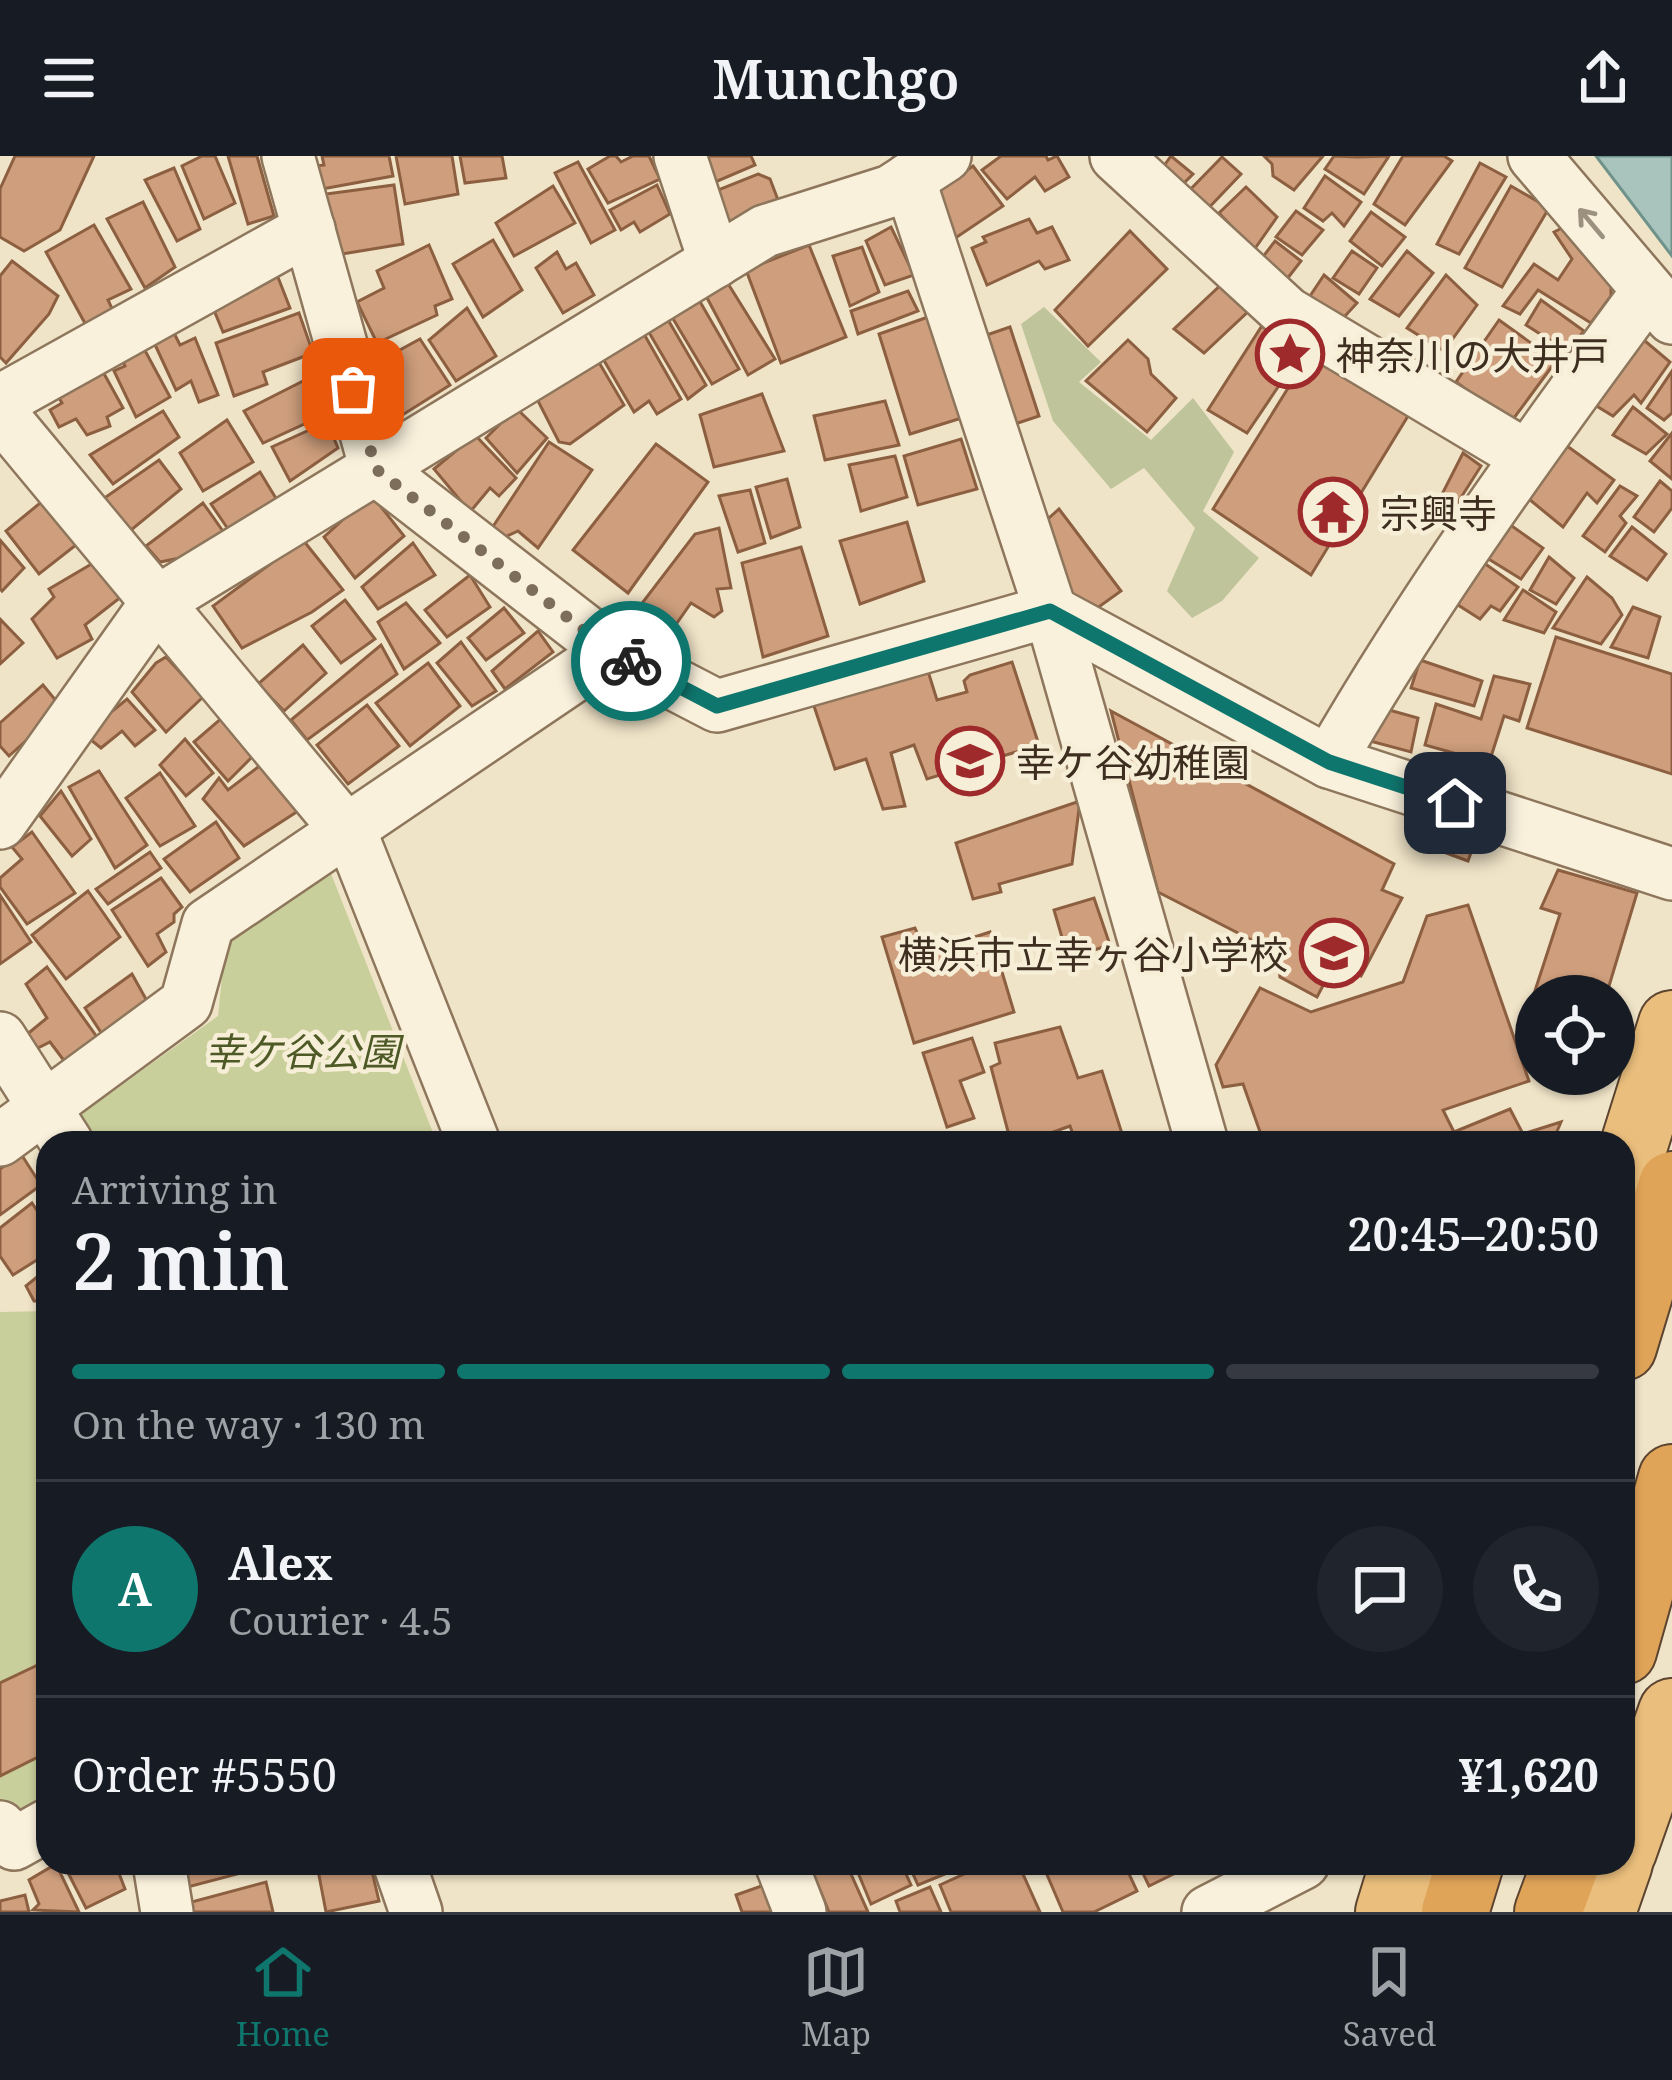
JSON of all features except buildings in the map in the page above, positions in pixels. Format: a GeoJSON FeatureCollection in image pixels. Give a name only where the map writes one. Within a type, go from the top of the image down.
{"type":"FeatureCollection","features":[{"type":"Feature","properties":{"kind":"highway"},"geometry":{"type":"LineString","coordinates":[[1635,1142],[1672,1024]]}},
{"type":"Feature","properties":{"kind":"highway"},"geometry":{"type":"LineString","coordinates":[[1635,1307],[1672,1185]]}},
{"type":"Feature","properties":{"kind":"highway"},"geometry":{"type":"LineString","coordinates":[[1635,1609],[1672,1478]]}},
{"type":"Feature","properties":{"kind":"highway"},"geometry":{"type":"LineString","coordinates":[[1635,1668],[1672,1563]]}},
{"type":"Feature","properties":{"kind":"highway"},"geometry":{"type":"LineString","coordinates":[[1635,1817],[1672,1712]]}},
{"type":"Feature","properties":{"kind":"highway"},"geometry":{"type":"LineString","coordinates":[[1389,1912],[1400,1875]]}},
{"type":"Feature","properties":{"kind":"highway"},"geometry":{"type":"LineString","coordinates":[[1455,1912],[1466,1875]]}},
{"type":"Feature","properties":{"kind":"street"},"geometry":{"type":"LineString","coordinates":[[288,156],[376,469],[611,651],[717,706],[1050,611],[1329,762],[1672,874]]}},
{"type":"Feature","properties":{"kind":"street"},"geometry":{"type":"LineString","coordinates":[[680,156],[715,262]]}},
{"type":"Feature","properties":{"kind":"street"},"geometry":{"type":"LineString","coordinates":[[1116,156],[1287,313],[1526,456]]}},
{"type":"Feature","properties":{"kind":"street"},"geometry":{"type":"LineString","coordinates":[[1329,762],[1383,668],[1526,456],[1660,304],[1534,156]]}},
{"type":"Feature","properties":{"kind":"street"},"geometry":{"type":"LineString","coordinates":[[0,824],[157,602],[765,231],[891,191],[927,168],[1199,1131]]}},
{"type":"Feature","properties":{"kind":"street"},"geometry":{"type":"LineString","coordinates":[[0,400],[309,229]]}},
{"type":"Feature","properties":{"kind":"street"},"geometry":{"type":"LineString","coordinates":[[0,413],[347,831],[469,1131]]}},
{"type":"Feature","properties":{"kind":"street"},"geometry":{"type":"LineString","coordinates":[[0,1140],[56,1125],[186,1003],[208,924],[611,651]]}},
{"type":"Feature","properties":{"kind":"street"},"geometry":{"type":"LineString","coordinates":[[0,1038],[56,1125]]}},
{"type":"Feature","properties":{"kind":"street"},"geometry":{"type":"LineString","coordinates":[[0,1827],[14,1844],[36,1832]]}},
{"type":"Feature","properties":{"kind":"street"},"geometry":{"type":"LineString","coordinates":[[162,1875],[167,1912]]}},
{"type":"Feature","properties":{"kind":"street"},"geometry":{"type":"LineString","coordinates":[[403,1875],[416,1912]]}},
{"type":"Feature","properties":{"kind":"street"},"geometry":{"type":"LineString","coordinates":[[786,1875],[800,1912]]}},
{"type":"Feature","properties":{"kind":"street"},"geometry":{"type":"LineString","coordinates":[[1208,1912],[1280,1875]]}},
{"type":"Feature","properties":{"kind":"green space"},"geometry":{"type":"Polygon","coordinates":[[[1044,307],[1101,362],[1079,382],[1151,440],[1193,398],[1234,452],[1203,511],[1259,558],[1222,601],[1192,618],[1167,591],[1195,528],[1144,468],[1111,489],[1053,421],[1021,324],[1044,307]]]}},
{"type":"Feature","properties":{"kind":"green space","name":"幸ケ谷公園"},"geometry":{"type":"Polygon","coordinates":[[[330,871],[432,1131],[75,1131],[70,1122],[218,1016],[226,938],[330,871]]]}},
{"type":"Feature","properties":{"kind":"green space"},"geometry":{"type":"Polygon","coordinates":[[[36,1311],[36,1811],[0,1835],[0,1312],[36,1311]]]}},
{"type":"Feature","properties":{"kind":"water"},"geometry":{"type":"Polygon","coordinates":[[[1596,156],[1672,156],[1672,256],[1596,156]]]}},
{"type":"Feature","properties":{"kind":"way so far"},"geometry":{"type":"LineString","coordinates":[[353,389],[376,469],[611,651],[631,661]]}},
{"type":"Feature","properties":{"kind":"place","name":"神奈川の大井戸"},"geometry":{"type":"Point","coordinates":[1290,354]}},
{"type":"Feature","properties":{"kind":"place","name":"宗興寺"},"geometry":{"type":"Point","coordinates":[1333,512]}},
{"type":"Feature","properties":{"kind":"place","name":"幸ケ谷幼稚園"},"geometry":{"type":"Point","coordinates":[970,761]}},
{"type":"Feature","properties":{"kind":"place","name":"横浜市立幸ヶ谷小学校"},"geometry":{"type":"Point","coordinates":[1334,953]}},
{"type":"Feature","properties":{"kind":"route"},"geometry":{"type":"LineString","coordinates":[[631,661],[717,706],[1050,611],[1329,762],[1455,803]]}}]}
